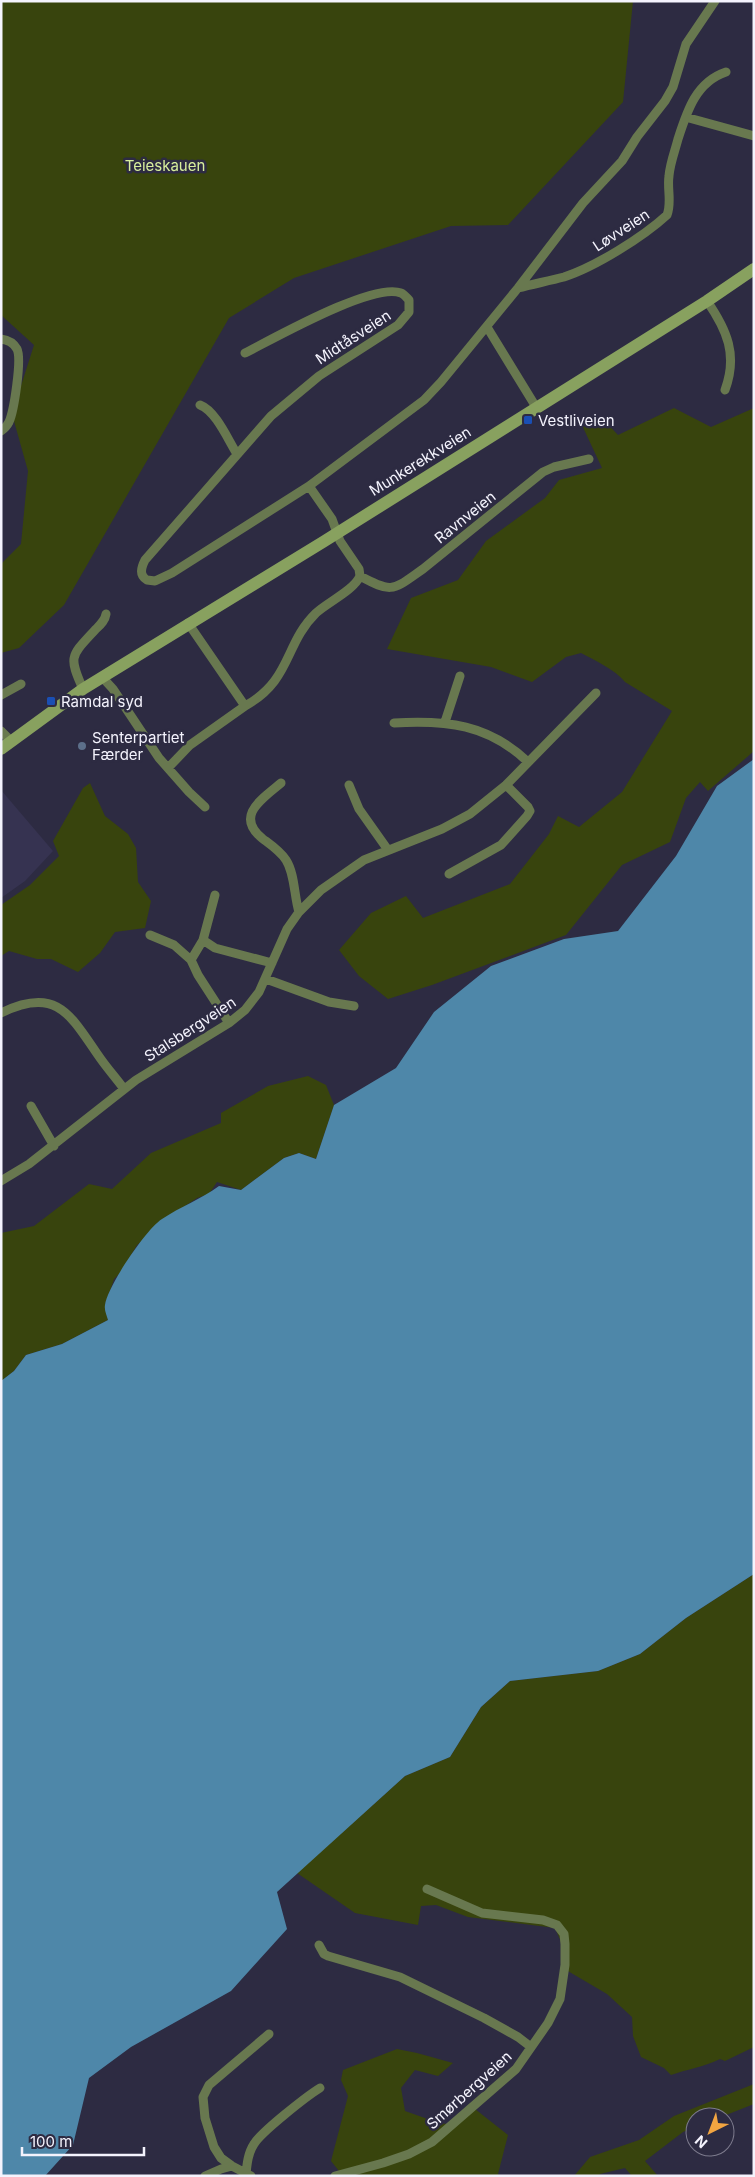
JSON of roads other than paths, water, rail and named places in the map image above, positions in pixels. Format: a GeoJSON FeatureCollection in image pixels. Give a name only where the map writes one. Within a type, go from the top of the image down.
{"type":"FeatureCollection","features":[{"type":"Feature","properties":{"kind":"main road","name":"Munkerekkveien"},"geometry":{"type":"LineString","coordinates":[[6,745],[83,689],[707,301],[754,269]]}},
{"type":"Feature","properties":{"kind":"street"},"geometry":{"type":"LineString","coordinates":[[168,768],[190,745],[273,685],[312,618],[353,585],[360,576],[359,569],[340,541],[332,519],[310,486],[431,393],[487,327],[583,203],[615,170],[637,137],[665,101],[673,87],[686,44],[715,1]]}},
{"type":"Feature","properties":{"kind":"street","name":"Løvveien"},"geometry":{"type":"LineString","coordinates":[[518,288],[565,276],[589,266],[627,243],[667,215],[669,208],[669,176],[685,116],[696,95],[707,83],[726,72]]}},
{"type":"Feature","properties":{"kind":"street"},"geometry":{"type":"LineString","coordinates":[[689,118],[754,136]]}},
{"type":"Feature","properties":{"kind":"street","name":"Midtåsveien"},"geometry":{"type":"LineString","coordinates":[[245,353],[323,314],[362,298],[394,292],[401,293],[409,300],[408,312],[402,321],[385,334],[335,364],[298,392],[271,416],[145,560],[141,567],[141,573],[145,579],[155,581],[172,573],[310,486]]}},
{"type":"Feature","properties":{"kind":"street"},"geometry":{"type":"LineString","coordinates":[[707,301],[732,353],[731,369],[725,390]]}},
{"type":"Feature","properties":{"kind":"street"},"geometry":{"type":"LineString","coordinates":[[487,327],[536,407]]}},
{"type":"Feature","properties":{"kind":"street"},"geometry":{"type":"LineString","coordinates":[[1,339],[12,343],[16,347],[18,363],[10,421],[1,431]]}},
{"type":"Feature","properties":{"kind":"street"},"geometry":{"type":"LineString","coordinates":[[200,405],[214,415],[237,454]]}},
{"type":"Feature","properties":{"kind":"street","name":"Ravnveien"},"geometry":{"type":"LineString","coordinates":[[360,576],[380,587],[391,588],[398,585],[423,569],[543,472],[554,467],[589,459]]}},
{"type":"Feature","properties":{"kind":"street"},"geometry":{"type":"LineString","coordinates":[[83,689],[73,666],[74,656],[103,622],[106,614]]}},
{"type":"Feature","properties":{"kind":"street"},"geometry":{"type":"LineString","coordinates":[[188,623],[245,706]]}},
{"type":"Feature","properties":{"kind":"street"},"geometry":{"type":"LineString","coordinates":[[445,722],[460,676]]}},
{"type":"Feature","properties":{"kind":"street"},"geometry":{"type":"LineString","coordinates":[[102,677],[113,689],[138,728],[168,768],[205,807]]}},
{"type":"Feature","properties":{"kind":"street"},"geometry":{"type":"LineString","coordinates":[[1,695],[21,684]]}},
{"type":"Feature","properties":{"kind":"street","name":"Stalsbergveien"},"geometry":{"type":"LineString","coordinates":[[1,1181],[18,1173],[124,1089],[229,1023],[252,1002],[266,978],[287,929],[299,912],[320,890],[364,860],[442,829],[470,814],[506,785],[596,693]]}},
{"type":"Feature","properties":{"kind":"street"},"geometry":{"type":"LineString","coordinates":[[394,723],[445,722],[477,730],[496,738],[512,748],[528,762]]}},
{"type":"Feature","properties":{"kind":"street"},"geometry":{"type":"LineString","coordinates":[[1,731],[6,745]]}},
{"type":"Feature","properties":{"kind":"street"},"geometry":{"type":"LineString","coordinates":[[281,783],[254,808],[251,812],[250,823],[253,830],[277,850],[288,864],[299,912]]}},
{"type":"Feature","properties":{"kind":"street"},"geometry":{"type":"LineString","coordinates":[[349,785],[359,810],[388,850]]}},
{"type":"Feature","properties":{"kind":"street"},"geometry":{"type":"LineString","coordinates":[[448,874],[501,845],[527,816],[530,811],[528,807],[506,785]]}},
{"type":"Feature","properties":{"kind":"street"},"geometry":{"type":"LineString","coordinates":[[191,960],[203,940],[215,896]]}},
{"type":"Feature","properties":{"kind":"street"},"geometry":{"type":"LineString","coordinates":[[150,936],[174,945],[191,960],[198,975],[229,1023]]}},
{"type":"Feature","properties":{"kind":"street"},"geometry":{"type":"LineString","coordinates":[[203,940],[215,948],[272,963]]}},
{"type":"Feature","properties":{"kind":"street"},"geometry":{"type":"LineString","coordinates":[[266,978],[329,1002],[354,1006]]}},
{"type":"Feature","properties":{"kind":"street"},"geometry":{"type":"LineString","coordinates":[[1,1013],[14,1007],[38,1002],[49,1003],[59,1008],[79,1026],[124,1089]]}},
{"type":"Feature","properties":{"kind":"street"},"geometry":{"type":"LineString","coordinates":[[31,1106],[54,1146]]}},
{"type":"Feature","properties":{"kind":"street","name":"Smørbergveien"},"geometry":{"type":"LineString","coordinates":[[335,2176],[409,2154],[432,2142],[491,2088],[508,2077],[552,2016],[560,1999],[565,1965],[564,1934],[560,1927],[553,1922],[543,1920],[482,1913],[427,1889]]}},
{"type":"Feature","properties":{"kind":"street","name":"Smørbergveien"},"geometry":{"type":"LineString","coordinates":[[319,1945],[324,1954],[328,1956],[400,1977],[484,2018],[518,2037],[531,2047]]}},
{"type":"Feature","properties":{"kind":"street"},"geometry":{"type":"LineString","coordinates":[[269,2034],[209,2085],[204,2092],[203,2111],[210,2139],[221,2158],[248,2175],[250,2151],[258,2137],[320,2088]]}},
{"type":"Feature","properties":{"kind":"street"},"geometry":{"type":"LineString","coordinates":[[205,2176],[232,2166]]}},
{"type":"Feature","properties":{"kind":"water"},"geometry":{"type":"Polygon","coordinates":[[[754,759],[754,1574],[686,1618],[640,1654],[598,1671],[510,1681],[481,1707],[450,1757],[405,1776],[277,1892],[287,1929],[231,1991],[131,2047],[89,2078],[73,2145],[45,2176],[1,2176],[1,1381],[14,1371],[26,1355],[62,1344],[108,1320],[105,1305],[112,1285],[137,1246],[162,1219],[219,1186],[241,1190],[284,1158],[299,1153],[316,1159],[334,1105],[396,1068],[434,1012],[491,966],[564,939],[618,931],[676,856],[717,786],[754,759]]]}},
{"type":"Feature","properties":{"kind":"place","name":"Vestliveien"},"geometry":{"type":"Point","coordinates":[528,420]}},
{"type":"Feature","properties":{"kind":"place","name":"Ramdal syd"},"geometry":{"type":"Point","coordinates":[51,701]}},
{"type":"Feature","properties":{"kind":"place","name":"Senterpartiet Færder"},"geometry":{"type":"Point","coordinates":[82,746]}},
{"type":"Feature","properties":{"kind":"park label","name":"Teieskauen"},"geometry":{"type":"Point","coordinates":[165,165]}}]}
